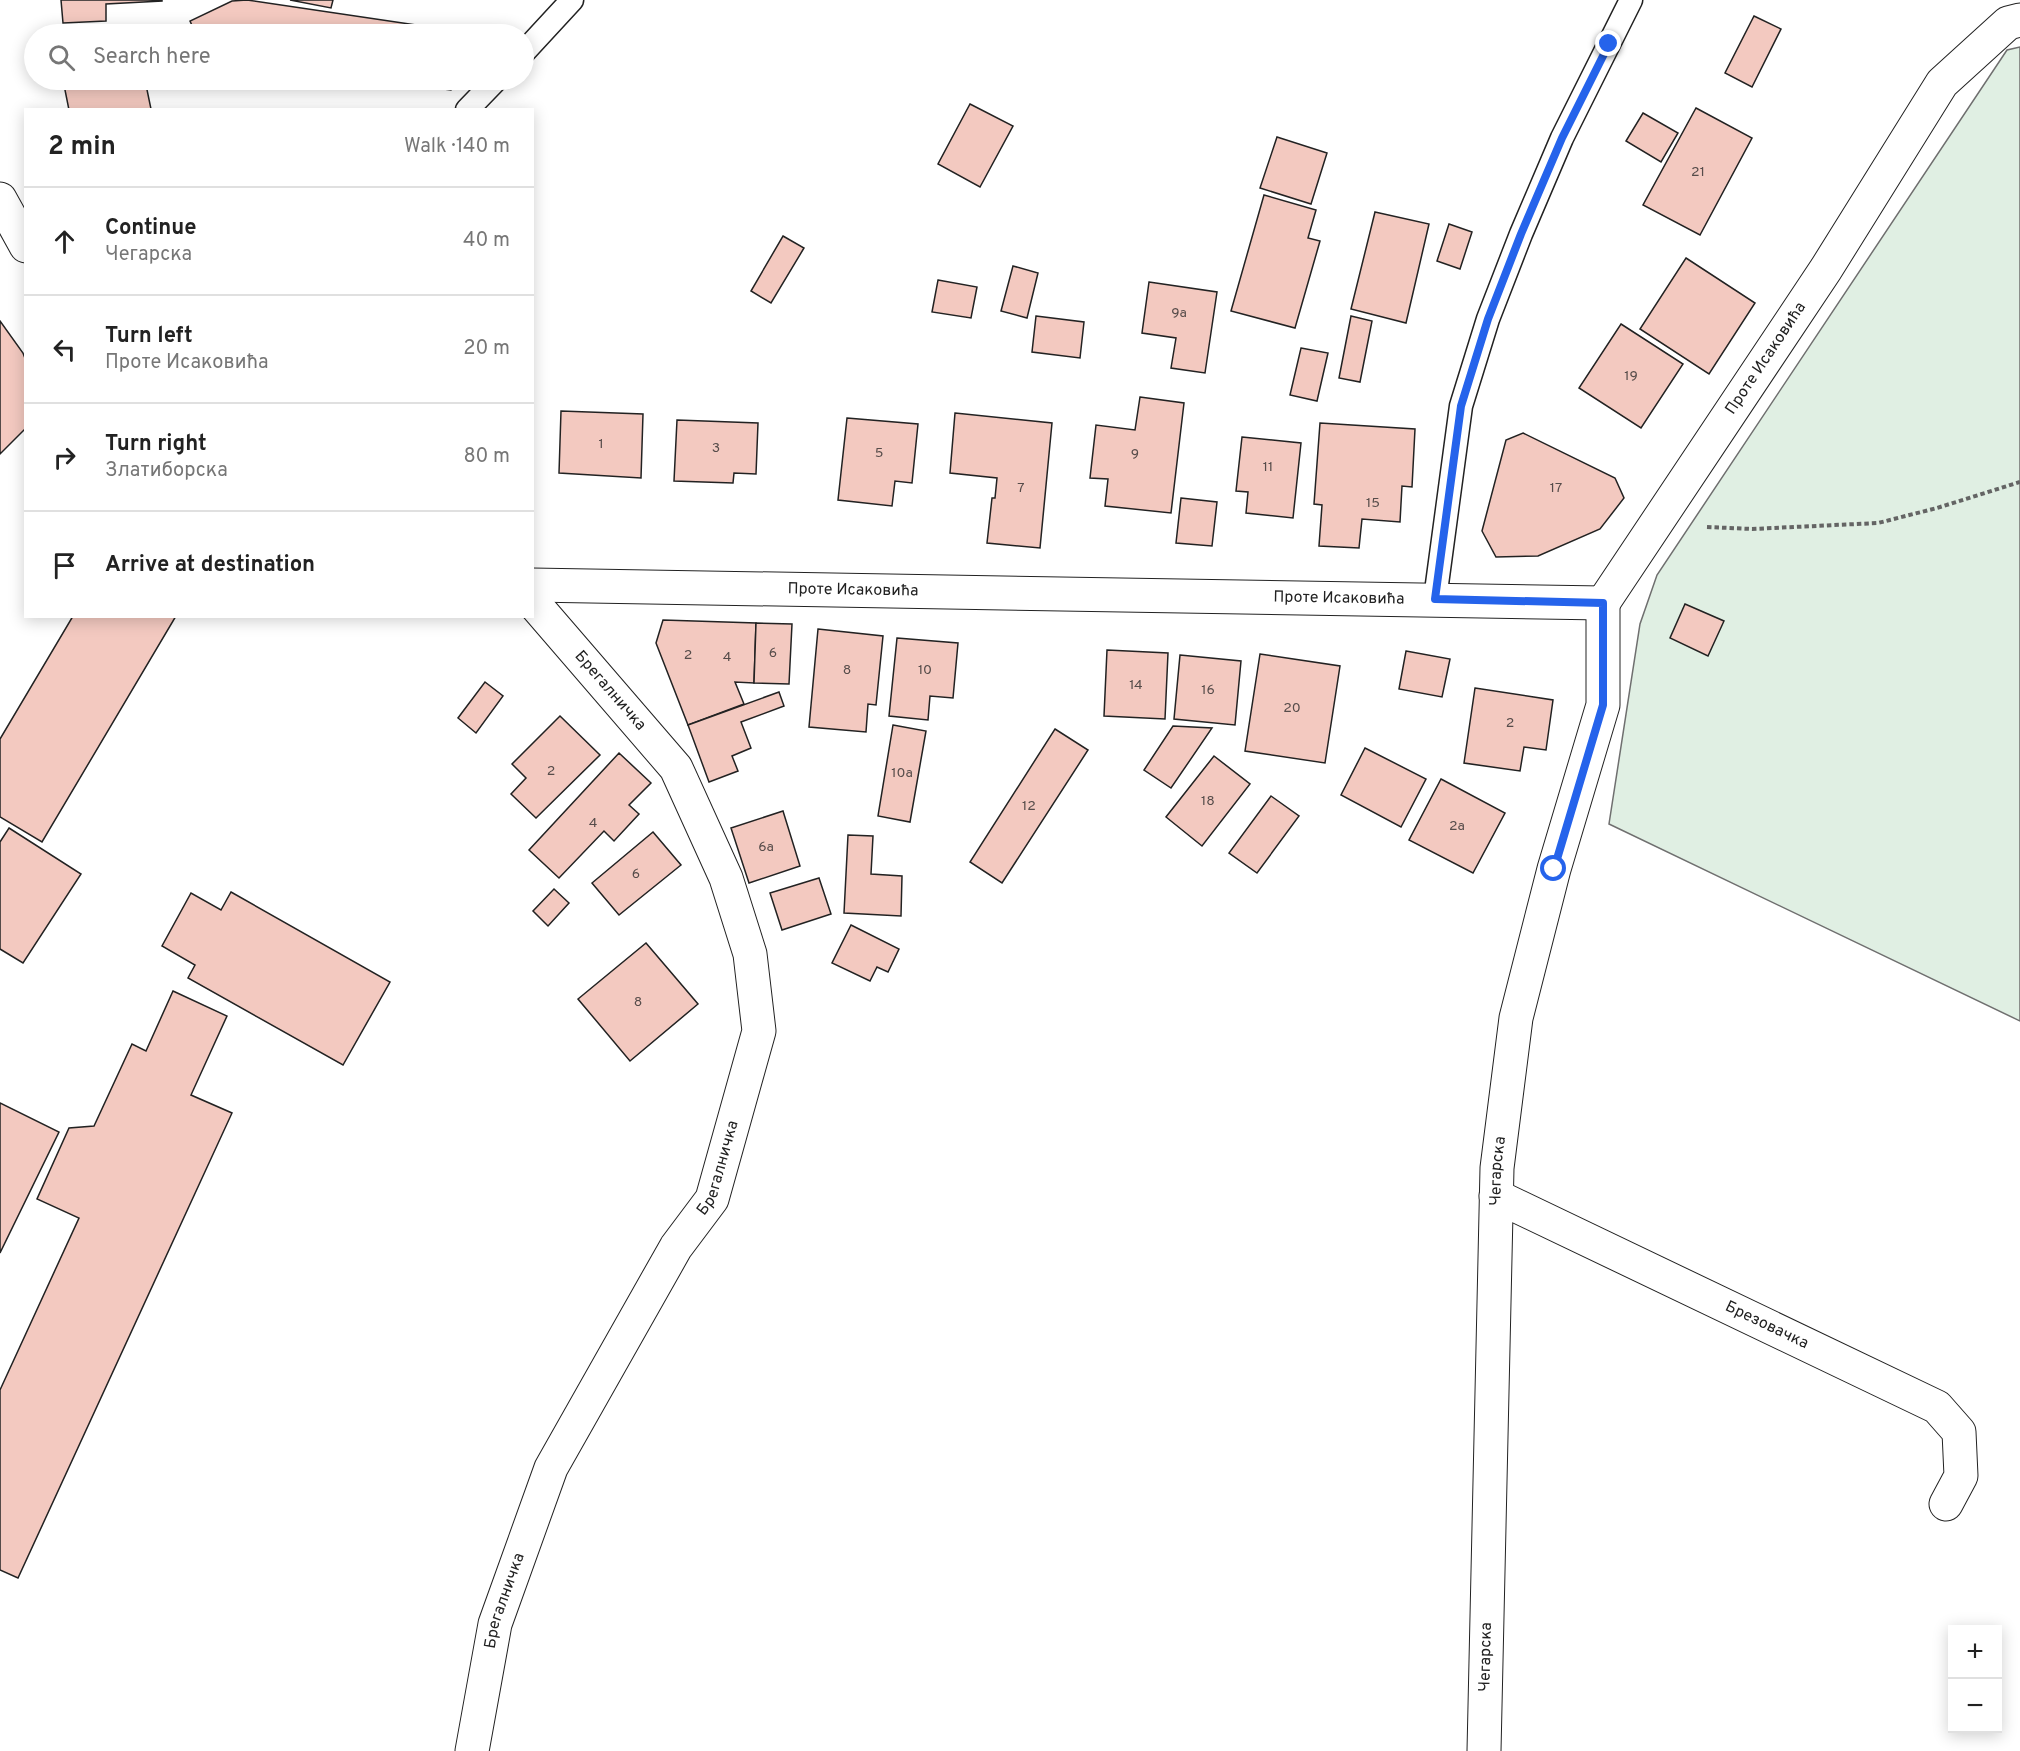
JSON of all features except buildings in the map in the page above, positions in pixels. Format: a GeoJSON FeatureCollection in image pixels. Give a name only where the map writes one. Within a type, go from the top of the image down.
{"type":"FeatureCollection","features":[{"type":"Feature","properties":{"kind":"street","name":"Проте Исаковића"},"geometry":{"type":"LineString","coordinates":[[534,585],[1603,603],[1826,269],[1941,82],[2008,23],[2020,20]]}},
{"type":"Feature","properties":{"kind":"street"},"geometry":{"type":"LineString","coordinates":[[0,199],[24,242]]}},
{"type":"Feature","properties":{"kind":"street","name":"Брегалничка"},"geometry":{"type":"LineString","coordinates":[[472,1751],[495,1624],[550,1468],[676,1247],[712,1199],[759,1031],[750,954],[726,878],[676,768],[534,603]]}},
{"type":"Feature","properties":{"kind":"street","name":"Чегарска"},"geometry":{"type":"LineString","coordinates":[[1484,1751],[1497,1168],[1516,1018],[1554,869],[1603,705],[1603,603]]}},
{"type":"Feature","properties":{"kind":"street","name":"Брезовачка"},"geometry":{"type":"LineString","coordinates":[[1496,1196],[1937,1407],[1959,1432],[1961,1476],[1946,1504]]}},
{"type":"Feature","properties":{"kind":"lane"},"geometry":{"type":"LineString","coordinates":[[534,41],[572,0]]}},
{"type":"Feature","properties":{"kind":"lane"},"geometry":{"type":"LineString","coordinates":[[1435,599],[1461,406],[1488,319],[1562,138],[1630,0]]}},
{"type":"Feature","properties":{"kind":"lane"},"geometry":{"type":"LineString","coordinates":[[469,108],[486,90]]}},
{"type":"Feature","properties":{"kind":"path"},"geometry":{"type":"LineString","coordinates":[[1655,524],[1752,529],[1878,523],[1937,508],[2020,482]]}},
{"type":"Feature","properties":{"kind":"green space"},"geometry":{"type":"Polygon","coordinates":[[[2020,47],[2020,1021],[1609,824],[1640,624],[1657,575],[2007,50],[2020,47]]]}},
{"type":"Feature","properties":{"kind":"route"},"geometry":{"type":"LineString","coordinates":[[1554,869],[1603,705],[1603,603],[1435,599],[1461,406],[1488,319],[1562,138],[1609,44]]}}]}
